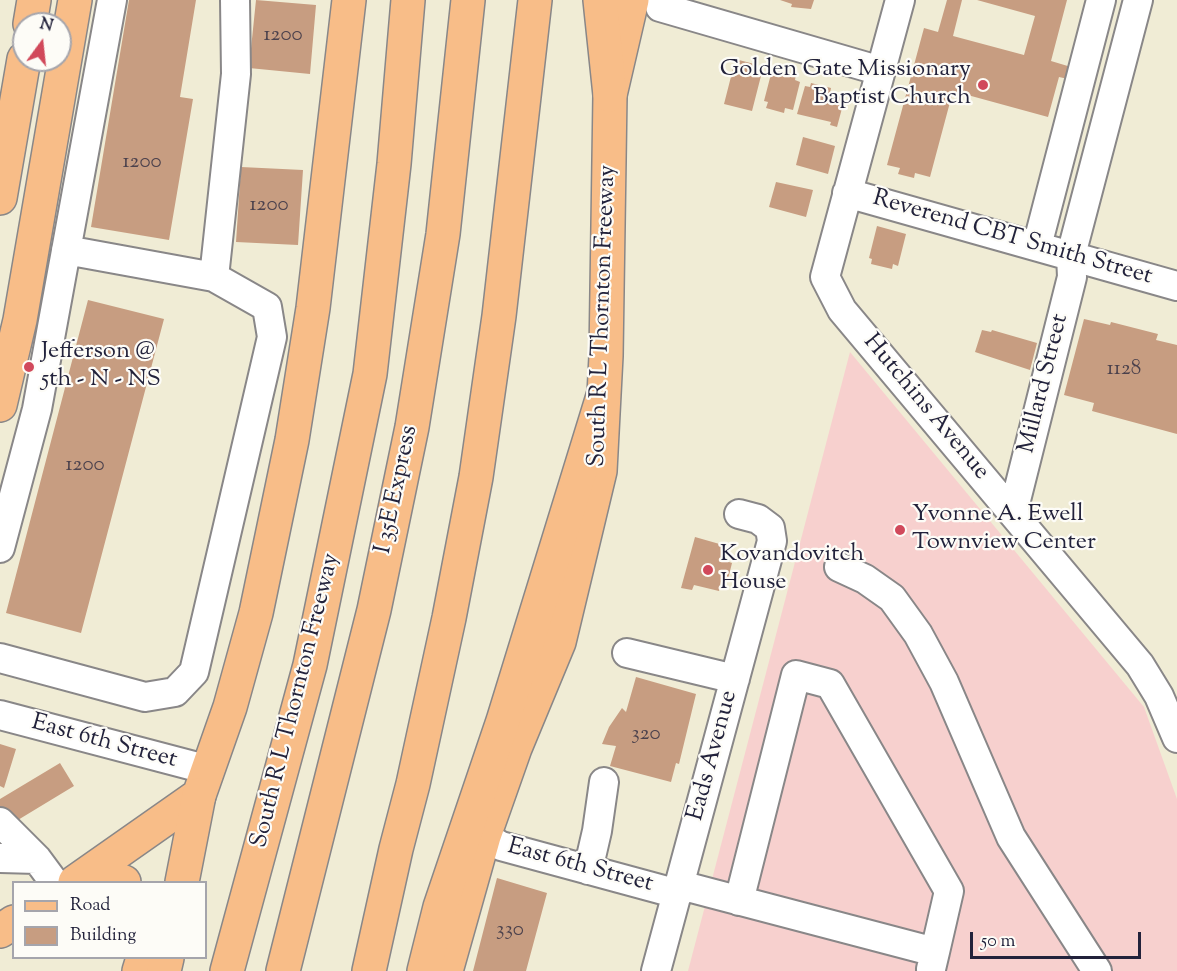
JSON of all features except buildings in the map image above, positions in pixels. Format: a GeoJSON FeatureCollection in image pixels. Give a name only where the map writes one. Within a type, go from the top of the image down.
{"type":"FeatureCollection","features":[{"type":"Feature","properties":{"kind":"main road"},"geometry":{"type":"LineString","coordinates":[[0,405],[10,318],[75,0]]}},
{"type":"Feature","properties":{"kind":"main road"},"geometry":{"type":"LineString","coordinates":[[168,881],[230,707],[256,613],[292,440],[313,308],[349,0]]}},
{"type":"Feature","properties":{"kind":"main road","name":"South R L Thornton Freeway"},"geometry":{"type":"LineString","coordinates":[[227,971],[310,665],[370,374],[394,164],[408,0]]}},
{"type":"Feature","properties":{"kind":"main road","name":"I 35E Express"},"geometry":{"type":"LineString","coordinates":[[283,971],[371,622],[412,427],[443,234],[468,0]]}},
{"type":"Feature","properties":{"kind":"main road"},"geometry":{"type":"LineString","coordinates":[[369,971],[425,729],[476,477],[500,316],[535,0]]}},
{"type":"Feature","properties":{"kind":"main road"},"geometry":{"type":"LineString","coordinates":[[600,0],[610,95]]}},
{"type":"Feature","properties":{"kind":"main road","name":"South R L Thornton Freeway"},"geometry":{"type":"LineString","coordinates":[[446,971],[484,836],[515,748],[559,642],[600,471],[610,95],[646,4]]}},
{"type":"Feature","properties":{"kind":"main road"},"geometry":{"type":"LineString","coordinates":[[0,198],[22,72]]}},
{"type":"Feature","properties":{"kind":"main road"},"geometry":{"type":"LineString","coordinates":[[424,971],[440,907],[503,721],[571,507],[603,396]]}},
{"type":"Feature","properties":{"kind":"main road"},"geometry":{"type":"LineString","coordinates":[[70,881],[204,782]]}},
{"type":"Feature","properties":{"kind":"main road"},"geometry":{"type":"LineString","coordinates":[[182,881],[204,782]]}},
{"type":"Feature","properties":{"kind":"main road"},"geometry":{"type":"LineString","coordinates":[[70,881],[116,879],[121,881]]}},
{"type":"Feature","properties":{"kind":"street"},"geometry":{"type":"LineString","coordinates":[[0,548],[37,409],[111,0]]}},
{"type":"Feature","properties":{"kind":"street"},"geometry":{"type":"LineString","coordinates":[[214,278],[236,74],[235,0]]}},
{"type":"Feature","properties":{"kind":"street"},"geometry":{"type":"LineString","coordinates":[[847,193],[900,0]]}},
{"type":"Feature","properties":{"kind":"street"},"geometry":{"type":"LineString","coordinates":[[1037,246],[1101,0]]}},
{"type":"Feature","properties":{"kind":"street","name":"Millard Street"},"geometry":{"type":"LineString","coordinates":[[1013,512],[1072,277],[1071,255],[1138,0]]}},
{"type":"Feature","properties":{"kind":"street"},"geometry":{"type":"LineString","coordinates":[[646,4],[881,71]]}},
{"type":"Feature","properties":{"kind":"street","name":"Reverend CBT Smith Street"},"geometry":{"type":"LineString","coordinates":[[847,193],[1177,286]]}},
{"type":"Feature","properties":{"kind":"street","name":"Hutchins Avenue"},"geometry":{"type":"LineString","coordinates":[[847,193],[825,277],[842,310],[1140,665],[1159,696],[1177,735]]}},
{"type":"Feature","properties":{"kind":"street"},"geometry":{"type":"LineString","coordinates":[[0,658],[145,697],[175,692],[194,672],[272,336],[267,307],[214,278],[66,250]]}},
{"type":"Feature","properties":{"kind":"street","name":"Eads Avenue"},"geometry":{"type":"LineString","coordinates":[[656,971],[772,541],[770,528],[758,519],[739,514]]}},
{"type":"Feature","properties":{"kind":"street"},"geometry":{"type":"LineString","coordinates":[[839,567],[864,579],[892,598],[918,634],[944,682],[1011,837],[1097,971]]}},
{"type":"Feature","properties":{"kind":"street"},"geometry":{"type":"LineString","coordinates":[[627,653],[735,679]]}},
{"type":"Feature","properties":{"kind":"street"},"geometry":{"type":"LineString","coordinates":[[740,901],[796,675],[830,684],[949,891],[933,962]]}},
{"type":"Feature","properties":{"kind":"street","name":"East 6th Street"},"geometry":{"type":"LineString","coordinates":[[0,715],[204,782]]}},
{"type":"Feature","properties":{"kind":"street"},"geometry":{"type":"LineString","coordinates":[[588,870],[604,783]]}},
{"type":"Feature","properties":{"kind":"street"},"geometry":{"type":"LineString","coordinates":[[0,822],[37,859]]}},
{"type":"Feature","properties":{"kind":"street","name":"East 6th Street"},"geometry":{"type":"LineString","coordinates":[[484,836],[501,846],[588,870],[740,901],[933,962]]}},
{"type":"Feature","properties":{"kind":"street"},"geometry":{"type":"LineString","coordinates":[[0,838],[70,881]]}},
{"type":"Feature","properties":{"kind":"street"},"geometry":{"type":"LineString","coordinates":[[0,848],[37,859]]}},
{"type":"Feature","properties":{"kind":"street"},"geometry":{"type":"LineString","coordinates":[[0,858],[37,859]]}},
{"type":"Feature","properties":{"kind":"shaded area","name":"Yvonne A. Ewell Townview Center"},"geometry":{"type":"Polygon","coordinates":[[[850,352],[1144,707],[1177,799],[1177,971],[688,971],[850,352]]]}},
{"type":"Feature","properties":{"kind":"place","name":"Golden Gate Missionary Baptist Church"},"geometry":{"type":"Point","coordinates":[983,85]}},
{"type":"Feature","properties":{"kind":"place","name":"Jefferson @ 5th - N - NS"},"geometry":{"type":"Point","coordinates":[29,367]}},
{"type":"Feature","properties":{"kind":"place","name":"Yvonne A. Ewell Townview Center"},"geometry":{"type":"Point","coordinates":[900,530]}},
{"type":"Feature","properties":{"kind":"place","name":"Kovandovitch House"},"geometry":{"type":"Point","coordinates":[708,570]}}]}
